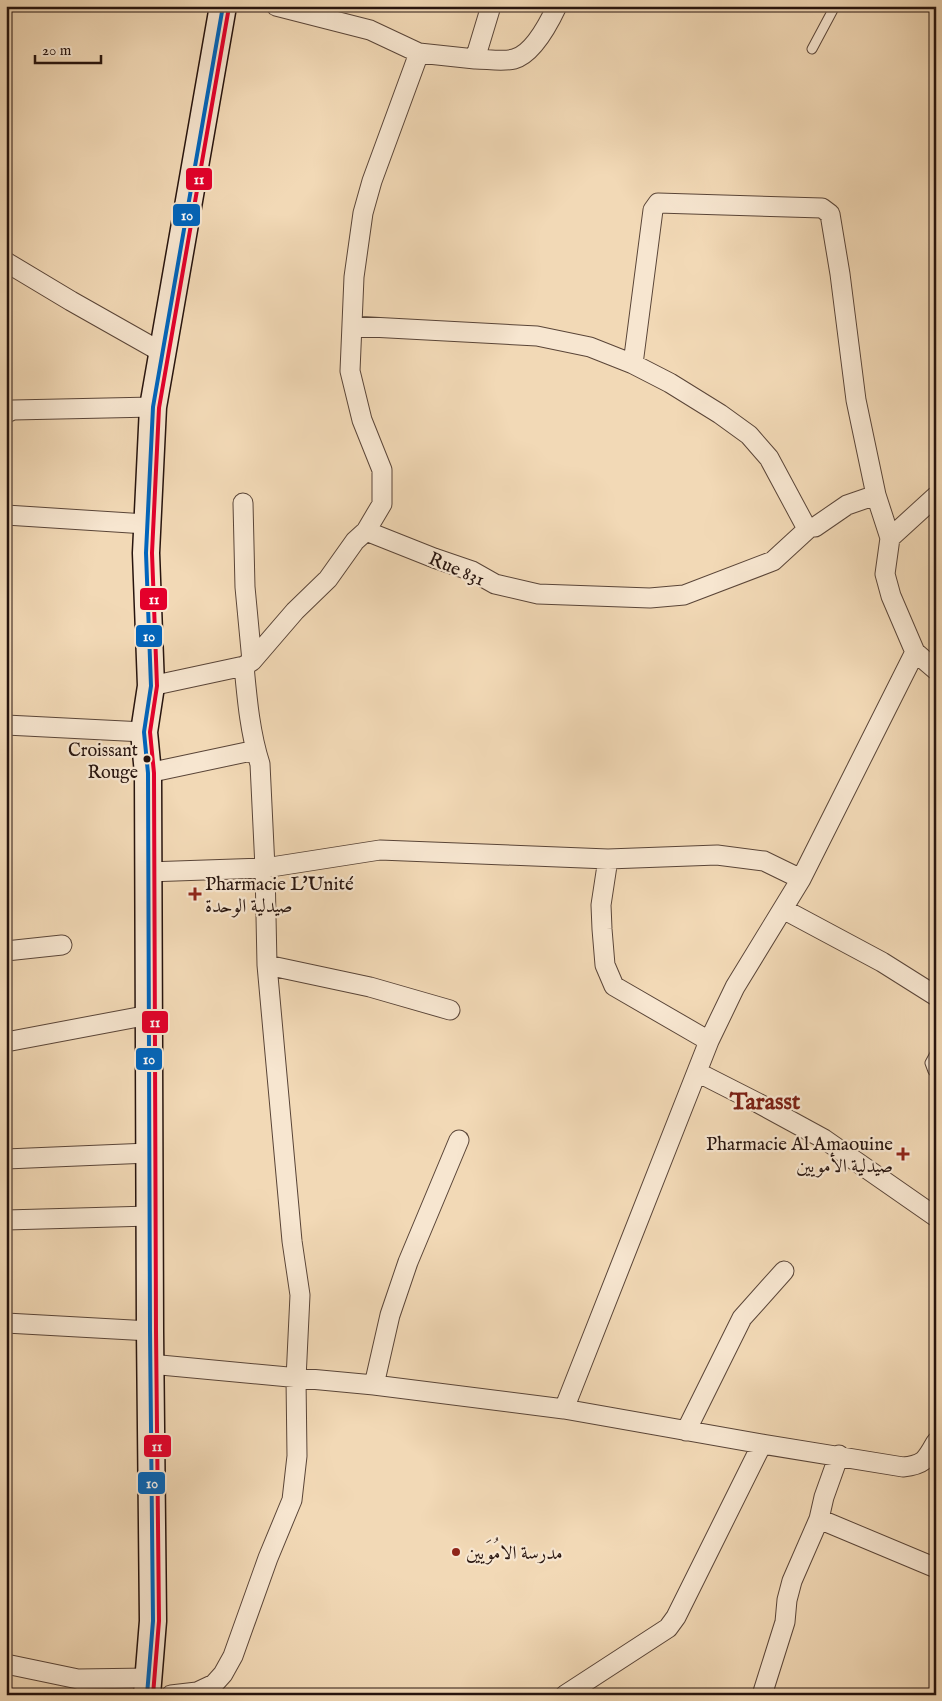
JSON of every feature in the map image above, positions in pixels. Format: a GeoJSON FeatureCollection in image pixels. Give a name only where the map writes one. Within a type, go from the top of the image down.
{"type":"FeatureCollection","features":[{"type":"Feature","properties":{"kind":"street"},"geometry":{"type":"LineString","coordinates":[[6,1664],[78,1679],[148,1686],[153,1621],[147,872],[148,772],[144,732],[150,686],[146,524],[153,408],[223,6]]}},
{"type":"Feature","properties":{"kind":"street"},"geometry":{"type":"LineString","coordinates":[[276,6],[370,30],[419,53],[475,59],[512,60],[524,55],[551,21],[557,6]]}},
{"type":"Feature","properties":{"kind":"street"},"geometry":{"type":"LineString","coordinates":[[475,59],[491,6]]}},
{"type":"Feature","properties":{"kind":"street"},"geometry":{"type":"LineString","coordinates":[[150,686],[248,663],[295,611],[328,580],[355,541],[366,531],[382,504],[382,470],[362,420],[350,371],[354,277],[363,213],[372,181],[419,53]]}},
{"type":"Feature","properties":{"kind":"street"},"geometry":{"type":"LineString","coordinates":[[633,364],[653,210],[658,203],[822,208],[828,211],[840,274],[856,400],[876,494],[890,538],[885,574],[891,596],[915,652],[936,670]]}},
{"type":"Feature","properties":{"kind":"street"},"geometry":{"type":"LineString","coordinates":[[6,262],[163,353]]}},
{"type":"Feature","properties":{"kind":"street"},"geometry":{"type":"LineString","coordinates":[[352,326],[537,336],[590,347],[633,364],[670,383],[720,414],[749,435],[769,458],[805,525],[810,527]]}},
{"type":"Feature","properties":{"kind":"street"},"geometry":{"type":"LineString","coordinates":[[6,413],[13,410],[153,408]]}},
{"type":"Feature","properties":{"kind":"street","name":"Rue 831"},"geometry":{"type":"LineString","coordinates":[[366,531],[472,572],[495,584],[538,594],[650,598],[684,595],[773,561],[810,527],[815,526],[847,505],[876,494]]}},
{"type":"Feature","properties":{"kind":"street"},"geometry":{"type":"LineString","coordinates":[[890,538],[936,496]]}},
{"type":"Feature","properties":{"kind":"street"},"geometry":{"type":"LineString","coordinates":[[171,1695],[197,1692],[214,1684],[223,1674],[241,1636],[268,1558],[292,1500],[297,1456],[296,1379],[300,1295],[292,1241],[267,965],[260,764],[246,692],[248,663],[244,503]]}},
{"type":"Feature","properties":{"kind":"street"},"geometry":{"type":"LineString","coordinates":[[6,515],[146,524]]}},
{"type":"Feature","properties":{"kind":"street"},"geometry":{"type":"LineString","coordinates":[[564,1409],[708,1041],[735,987],[801,879],[915,652]]}},
{"type":"Feature","properties":{"kind":"street"},"geometry":{"type":"LineString","coordinates":[[6,724],[144,732]]}},
{"type":"Feature","properties":{"kind":"street"},"geometry":{"type":"LineString","coordinates":[[148,772],[256,750]]}},
{"type":"Feature","properties":{"kind":"street"},"geometry":{"type":"LineString","coordinates":[[147,872],[265,868],[380,850],[608,859],[717,855],[764,861],[801,879]]}},
{"type":"Feature","properties":{"kind":"street"},"geometry":{"type":"LineString","coordinates":[[608,859],[602,906],[602,929],[605,965],[614,986],[708,1041]]}},
{"type":"Feature","properties":{"kind":"street"},"geometry":{"type":"LineString","coordinates":[[783,909],[882,962],[936,996]]}},
{"type":"Feature","properties":{"kind":"street"},"geometry":{"type":"LineString","coordinates":[[6,952],[62,945]]}},
{"type":"Feature","properties":{"kind":"street"},"geometry":{"type":"LineString","coordinates":[[267,965],[370,987],[450,1010]]}},
{"type":"Feature","properties":{"kind":"street"},"geometry":{"type":"LineString","coordinates":[[6,1042],[149,1015]]}},
{"type":"Feature","properties":{"kind":"street"},"geometry":{"type":"LineString","coordinates":[[697,1072],[824,1139],[936,1217]]}},
{"type":"Feature","properties":{"kind":"street"},"geometry":{"type":"LineString","coordinates":[[374,1385],[390,1316],[402,1280],[459,1140]]}},
{"type":"Feature","properties":{"kind":"street"},"geometry":{"type":"LineString","coordinates":[[6,1159],[149,1153]]}},
{"type":"Feature","properties":{"kind":"street"},"geometry":{"type":"LineString","coordinates":[[6,1220],[150,1216]]}},
{"type":"Feature","properties":{"kind":"street"},"geometry":{"type":"LineString","coordinates":[[686,1430],[742,1318],[784,1271]]}},
{"type":"Feature","properties":{"kind":"street"},"geometry":{"type":"LineString","coordinates":[[6,1323],[150,1331]]}},
{"type":"Feature","properties":{"kind":"street"},"geometry":{"type":"LineString","coordinates":[[150,1364],[374,1385],[564,1409],[762,1444],[903,1466],[916,1466],[927,1458],[936,1442]]}},
{"type":"Feature","properties":{"kind":"street"},"geometry":{"type":"LineString","coordinates":[[565,1695],[668,1628],[676,1617],[762,1444]]}},
{"type":"Feature","properties":{"kind":"street"},"geometry":{"type":"LineString","coordinates":[[762,1695],[785,1622],[787,1600],[792,1581],[819,1519],[824,1497],[839,1456]]}},
{"type":"Feature","properties":{"kind":"street"},"geometry":{"type":"LineString","coordinates":[[819,1519],[936,1568]]}},
{"type":"Feature","properties":{"kind":"lane"},"geometry":{"type":"LineString","coordinates":[[812,49],[835,6]]}},
{"type":"Feature","properties":{"kind":"lane"},"geometry":{"type":"LineString","coordinates":[[936,1052],[930,1063],[936,1072]]}},
{"type":"Feature","properties":{"kind":"transit line","name":"10"},"geometry":{"type":"LineString","coordinates":[[147,1695],[153,1621],[148,773],[144,732],[151,686],[146,553],[153,407],[223,6]]}},
{"type":"Feature","properties":{"kind":"transit line","name":"11"},"geometry":{"type":"LineString","coordinates":[[153,1695],[159,1621],[154,773],[150,732],[157,686],[152,553],[159,408],[229,7]]}},
{"type":"Feature","properties":{"kind":"place","name":"Croissant Rouge"},"geometry":{"type":"Point","coordinates":[147,759]}},
{"type":"Feature","properties":{"kind":"place","name":"Pharmacie L'Unité صيدلية الوحدة"},"geometry":{"type":"Point","coordinates":[195,894]}},
{"type":"Feature","properties":{"kind":"place","name":"Pharmacie Al Amaouine صيدلية الأمويين"},"geometry":{"type":"Point","coordinates":[903,1154]}},
{"type":"Feature","properties":{"kind":"place","name":"مدرسة الامُوَيين"},"geometry":{"type":"Point","coordinates":[456,1552]}},
{"type":"Feature","properties":{"kind":"district","name":"Tarasst"},"geometry":{"type":"Point","coordinates":[765,1101]}}]}
